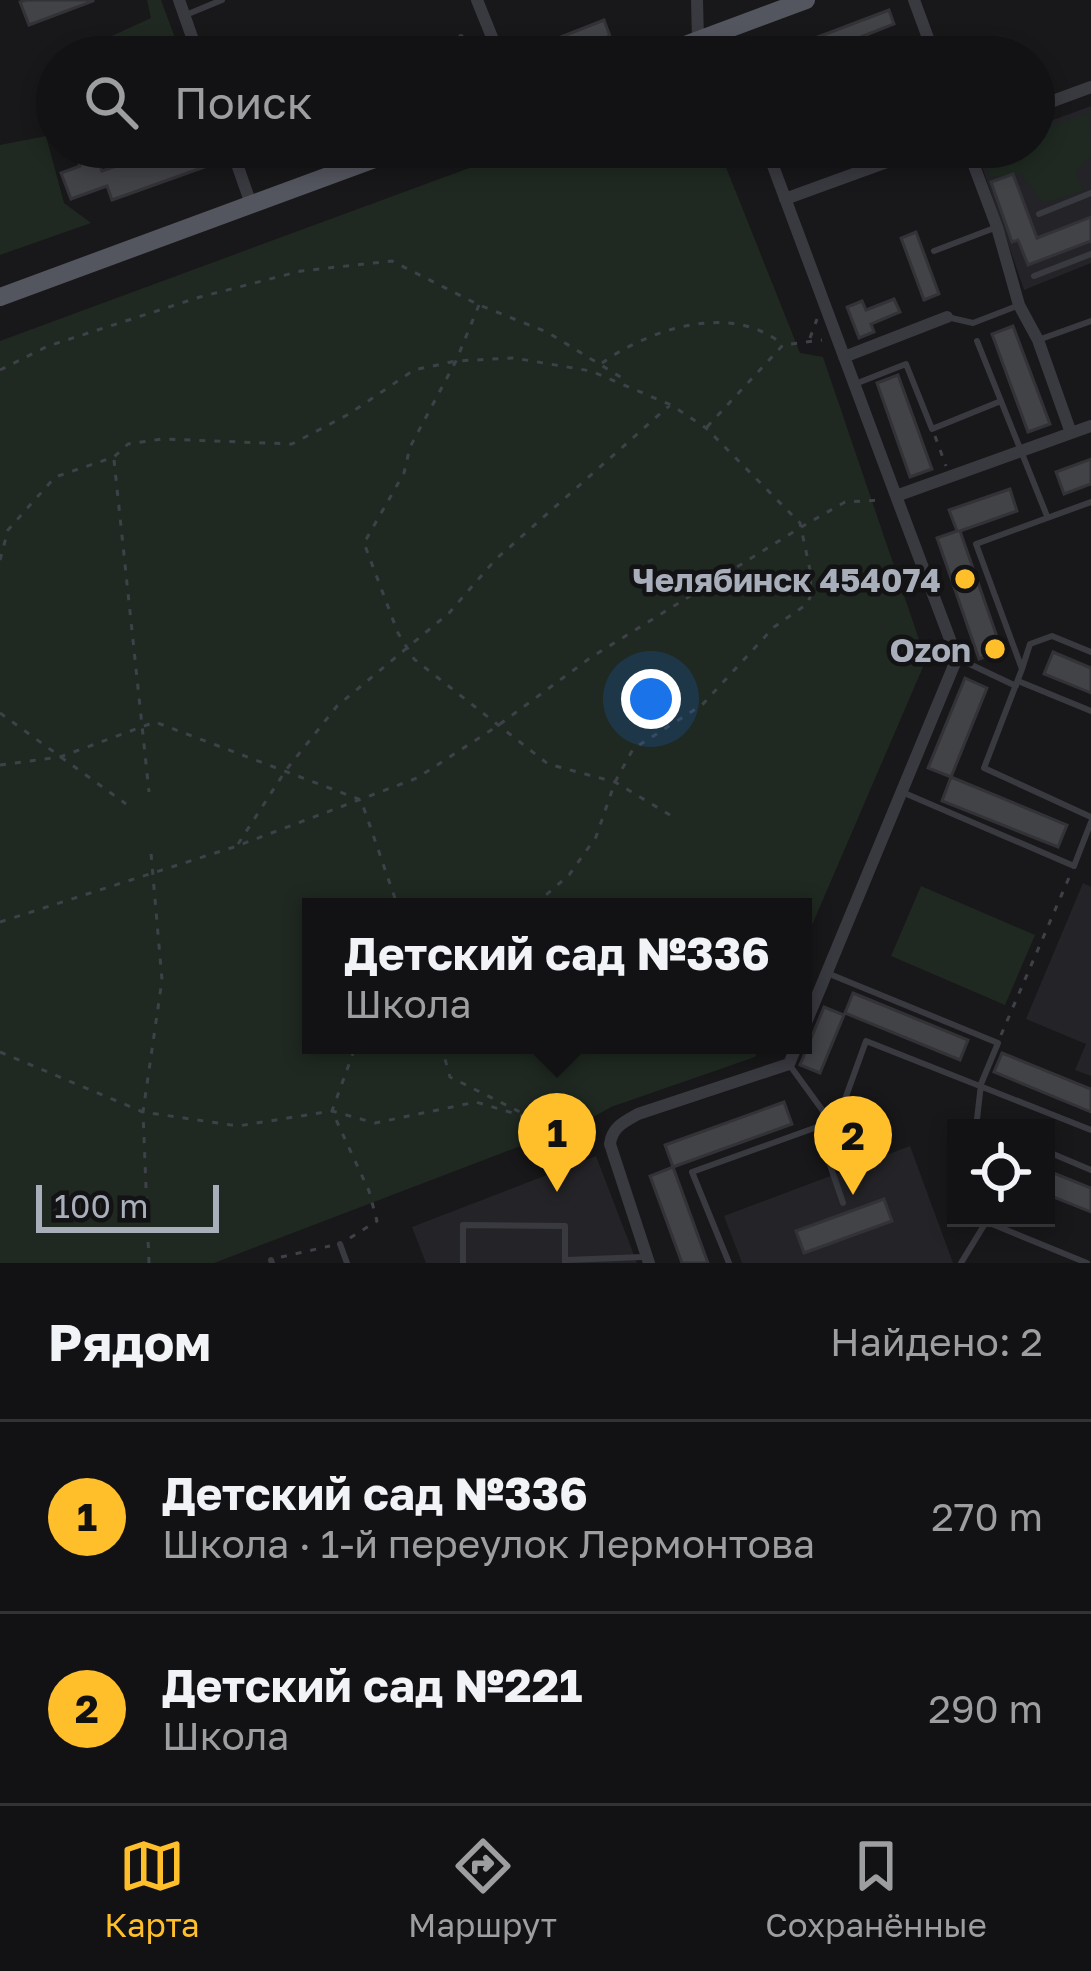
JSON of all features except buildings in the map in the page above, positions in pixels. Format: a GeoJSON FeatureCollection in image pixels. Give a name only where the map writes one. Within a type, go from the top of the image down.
{"type":"FeatureCollection","features":[{"type":"Feature","properties":{"kind":"main road"},"geometry":{"type":"LineString","coordinates":[[711,36],[806,0]]}},
{"type":"Feature","properties":{"kind":"main road"},"geometry":{"type":"LineString","coordinates":[[0,297],[251,204],[327,168]]}},
{"type":"Feature","properties":{"kind":"street"},"geometry":{"type":"LineString","coordinates":[[179,0],[192,36]]}},
{"type":"Feature","properties":{"kind":"street"},"geometry":{"type":"LineString","coordinates":[[477,0],[492,36]]}},
{"type":"Feature","properties":{"kind":"street"},"geometry":{"type":"LineString","coordinates":[[688,36],[697,0]]}},
{"type":"Feature","properties":{"kind":"street"},"geometry":{"type":"LineString","coordinates":[[914,0],[927,36]]}},
{"type":"Feature","properties":{"kind":"street"},"geometry":{"type":"LineString","coordinates":[[722,31],[724,36]]}},
{"type":"Feature","properties":{"kind":"street"},"geometry":{"type":"LineString","coordinates":[[1055,100],[1091,87]]}},
{"type":"Feature","properties":{"kind":"street"},"geometry":{"type":"LineString","coordinates":[[238,168],[251,204]]}},
{"type":"Feature","properties":{"kind":"street"},"geometry":{"type":"LineString","coordinates":[[774,168],[957,658],[812,1008]]}},
{"type":"Feature","properties":{"kind":"street"},"geometry":{"type":"LineString","coordinates":[[785,200],[871,168]]}},
{"type":"Feature","properties":{"kind":"street"},"geometry":{"type":"LineString","coordinates":[[975,168],[1019,305],[1038,340],[1071,433]]}},
{"type":"Feature","properties":{"kind":"street"},"geometry":{"type":"LineString","coordinates":[[842,351],[947,317]]}},
{"type":"Feature","properties":{"kind":"street"},"geometry":{"type":"LineString","coordinates":[[896,496],[1091,426]]}},
{"type":"Feature","properties":{"kind":"street"},"geometry":{"type":"LineString","coordinates":[[648,1260],[610,1144],[619,1124],[789,1064],[793,1054]]}},
{"type":"Feature","properties":{"kind":"lane"},"geometry":{"type":"LineString","coordinates":[[184,15],[222,0]]}},
{"type":"Feature","properties":{"kind":"lane"},"geometry":{"type":"LineString","coordinates":[[1040,214],[1091,193]]}},
{"type":"Feature","properties":{"kind":"lane"},"geometry":{"type":"LineString","coordinates":[[934,251],[997,227]]}},
{"type":"Feature","properties":{"kind":"lane"},"geometry":{"type":"LineString","coordinates":[[1034,276],[1091,254]]}},
{"type":"Feature","properties":{"kind":"lane"},"geometry":{"type":"LineString","coordinates":[[947,317],[973,323],[1019,305]]}},
{"type":"Feature","properties":{"kind":"lane"},"geometry":{"type":"LineString","coordinates":[[1038,340],[1091,321]]}},
{"type":"Feature","properties":{"kind":"lane"},"geometry":{"type":"LineString","coordinates":[[977,341],[1048,518]]}},
{"type":"Feature","properties":{"kind":"lane"},"geometry":{"type":"LineString","coordinates":[[855,384],[906,364],[932,429],[1001,401]]}},
{"type":"Feature","properties":{"kind":"lane"},"geometry":{"type":"LineString","coordinates":[[1022,669],[976,544],[1091,502]]}},
{"type":"Feature","properties":{"kind":"lane"},"geometry":{"type":"LineString","coordinates":[[902,792],[1074,866],[1091,819],[984,767],[1030,644],[1052,636],[1091,652]]}},
{"type":"Feature","properties":{"kind":"lane"},"geometry":{"type":"LineString","coordinates":[[957,658],[1091,711]]}},
{"type":"Feature","properties":{"kind":"lane"},"geometry":{"type":"LineString","coordinates":[[826,973],[998,1043],[981,1084],[977,1119]]}},
{"type":"Feature","properties":{"kind":"lane"},"geometry":{"type":"LineString","coordinates":[[729,1263],[692,1172],[831,1122],[840,1113],[866,1042],[1091,1130]]}},
{"type":"Feature","properties":{"kind":"lane"},"geometry":{"type":"LineString","coordinates":[[789,1064],[831,1122],[826,1153],[843,1203]]}},
{"type":"Feature","properties":{"kind":"lane"},"geometry":{"type":"LineString","coordinates":[[1055,1155],[1091,1170]]}},
{"type":"Feature","properties":{"kind":"lane"},"geometry":{"type":"LineString","coordinates":[[464,1263],[464,1225],[565,1226],[565,1262],[648,1260]]}},
{"type":"Feature","properties":{"kind":"lane"},"geometry":{"type":"LineString","coordinates":[[961,1263],[982,1227]]}},
{"type":"Feature","properties":{"kind":"lane"},"geometry":{"type":"LineString","coordinates":[[1002,1227],[1087,1263]]}},
{"type":"Feature","properties":{"kind":"lane"},"geometry":{"type":"LineString","coordinates":[[340,1244],[347,1263]]}},
{"type":"Feature","properties":{"kind":"path"},"geometry":{"type":"LineString","coordinates":[[0,370],[48,346],[200,297],[302,271],[392,260],[547,332],[633,386]]}},
{"type":"Feature","properties":{"kind":"path"},"geometry":{"type":"LineString","coordinates":[[479,304],[456,361],[410,447],[404,473],[364,543],[414,659],[548,764],[615,782],[670,815]]}},
{"type":"Feature","properties":{"kind":"path"},"geometry":{"type":"LineString","coordinates":[[602,363],[624,347],[718,320],[764,329],[783,345]]}},
{"type":"Feature","properties":{"kind":"path"},"geometry":{"type":"LineString","coordinates":[[706,428],[783,345],[817,338],[842,351]]}},
{"type":"Feature","properties":{"kind":"path"},"geometry":{"type":"LineString","coordinates":[[0,560],[8,530],[55,477],[114,457],[128,444],[162,439],[292,443],[349,414],[414,370],[456,361],[514,358],[591,371],[671,404],[706,428],[802,526],[810,570],[808,604],[774,627],[702,705],[633,749],[615,782],[596,837],[569,875],[542,898]]}},
{"type":"Feature","properties":{"kind":"path"},"geometry":{"type":"LineString","coordinates":[[237,846],[286,770],[337,706],[449,613],[495,560],[671,404]]}},
{"type":"Feature","properties":{"kind":"path"},"geometry":{"type":"LineString","coordinates":[[932,429],[950,476]]}},
{"type":"Feature","properties":{"kind":"path"},"geometry":{"type":"LineString","coordinates":[[114,457],[149,792]]}},
{"type":"Feature","properties":{"kind":"path"},"geometry":{"type":"LineString","coordinates":[[0,922],[237,846],[417,778],[590,658],[802,526],[844,502],[872,503],[896,496]]}},
{"type":"Feature","properties":{"kind":"path"},"geometry":{"type":"LineString","coordinates":[[0,713],[126,804]]}},
{"type":"Feature","properties":{"kind":"path"},"geometry":{"type":"LineString","coordinates":[[0,766],[60,757],[155,722],[362,800],[395,898]]}},
{"type":"Feature","properties":{"kind":"path"},"geometry":{"type":"LineString","coordinates":[[149,1263],[143,1112],[162,980],[151,853]]}},
{"type":"Feature","properties":{"kind":"path"},"geometry":{"type":"LineString","coordinates":[[998,1043],[1074,866]]}},
{"type":"Feature","properties":{"kind":"path"},"geometry":{"type":"LineString","coordinates":[[0,1050],[143,1112],[238,1126],[332,1111],[376,1123],[476,1102],[536,1120]]}},
{"type":"Feature","properties":{"kind":"path"},"geometry":{"type":"LineString","coordinates":[[271,1262],[340,1244],[377,1221],[369,1191],[332,1111],[353,1054]]}},
{"type":"Feature","properties":{"kind":"path"},"geometry":{"type":"LineString","coordinates":[[444,1054],[450,1077],[579,1144],[610,1144]]}},
{"type":"Feature","properties":{"kind":"shaded area"},"geometry":{"type":"Polygon","coordinates":[[[147,0],[161,0],[174,36],[112,36],[151,18],[147,0]]]}},
{"type":"Feature","properties":{"kind":"shaded area"},"geometry":{"type":"Polygon","coordinates":[[[1091,106],[1091,263],[1024,290],[982,168],[1055,168],[1055,119],[1091,106]]]}},
{"type":"Feature","properties":{"kind":"shaded area"},"geometry":{"type":"Polygon","coordinates":[[[1089,113],[1091,155],[1076,172],[1083,191],[1043,203],[1021,174],[990,177],[988,168],[1055,168],[1055,124],[1089,113]]]}},
{"type":"Feature","properties":{"kind":"shaded area"},"geometry":{"type":"Polygon","coordinates":[[[36,138],[36,168],[55,168],[64,203],[91,223],[0,255],[0,145],[36,138]]]}},
{"type":"Feature","properties":{"kind":"shaded area"},"geometry":{"type":"Polygon","coordinates":[[[469,168],[726,168],[800,353],[823,357],[926,660],[812,925],[812,898],[302,898],[302,1054],[755,1057],[611,1107],[586,1121],[214,1263],[0,1263],[0,341],[469,168]]]}},
{"type":"Feature","properties":{"kind":"shaded area"},"geometry":{"type":"Polygon","coordinates":[[[1083,883],[1091,887],[1091,1076],[1075,1070],[1086,1044],[1026,1019],[1083,883]]]}},
{"type":"Feature","properties":{"kind":"shaded area"},"geometry":{"type":"Polygon","coordinates":[[[921,886],[1035,935],[1005,1005],[891,956],[921,886]]]}},
{"type":"Feature","properties":{"kind":"shaded area"},"geometry":{"type":"Polygon","coordinates":[[[910,1146],[953,1263],[742,1263],[724,1216],[910,1146]]]}},
{"type":"Feature","properties":{"kind":"shaded area"},"geometry":{"type":"Polygon","coordinates":[[[596,1156],[637,1263],[426,1263],[412,1227],[596,1156]]]}},
{"type":"Feature","properties":{"kind":"place","name":"Челябинск 454074"},"geometry":{"type":"Point","coordinates":[965,579]}},
{"type":"Feature","properties":{"kind":"place","name":"Ozon"},"geometry":{"type":"Point","coordinates":[995,649]}},
{"type":"Feature","properties":{"kind":"place","name":"Детский сад №336"},"geometry":{"type":"Point","coordinates":[557,1192]}},
{"type":"Feature","properties":{"kind":"place","name":"Детский сад №221"},"geometry":{"type":"Point","coordinates":[853,1195]}}]}
